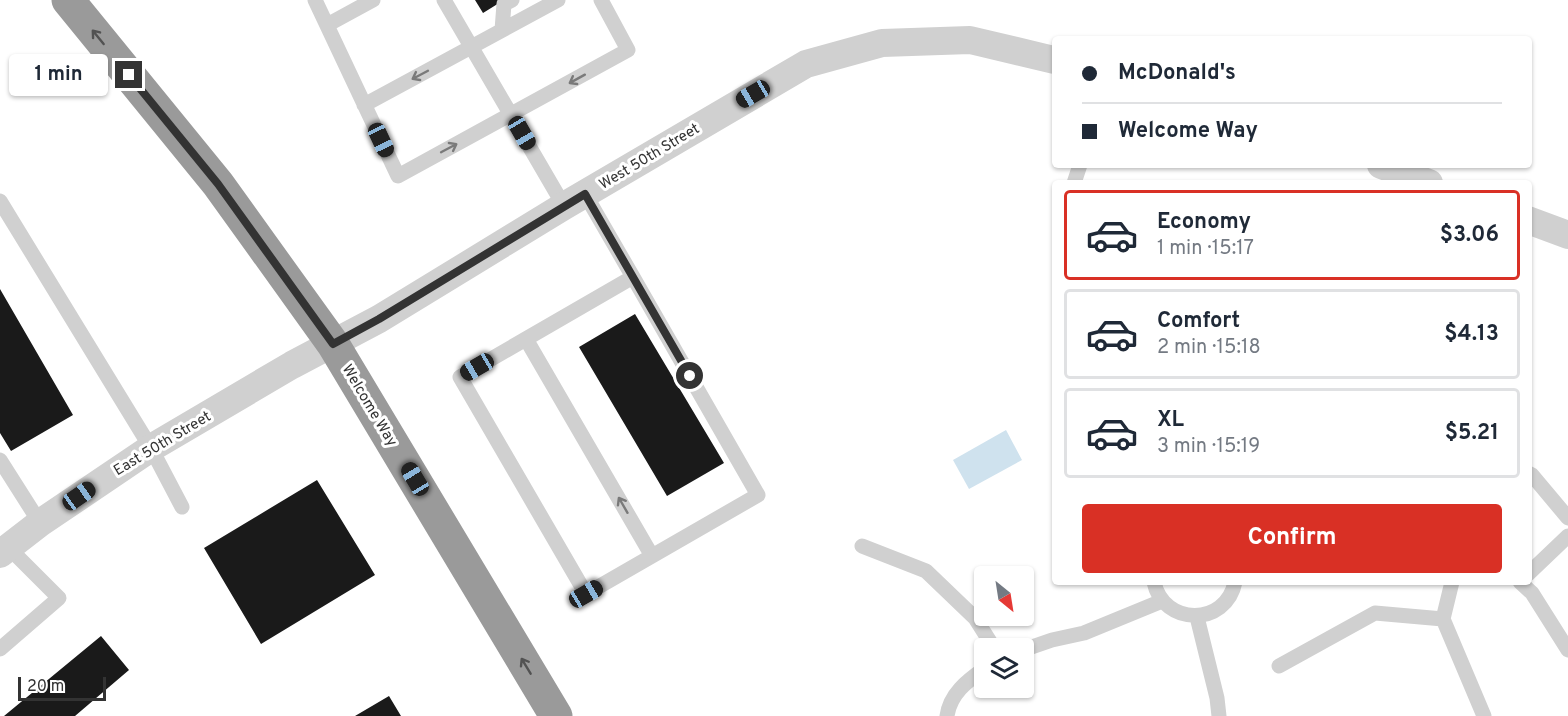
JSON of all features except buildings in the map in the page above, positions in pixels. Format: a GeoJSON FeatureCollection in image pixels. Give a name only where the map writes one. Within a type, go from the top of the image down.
{"type":"FeatureCollection","features":[{"type":"Feature","properties":{"kind":"highway","name":"Welcome Way"},"geometry":{"type":"LineString","coordinates":[[68,0],[218,184],[333,344],[556,716]]}},
{"type":"Feature","properties":{"kind":"street","name":"West 50th Street"},"geometry":{"type":"LineString","coordinates":[[333,344],[379,319],[574,200],[806,64],[882,44],[970,40],[1052,60]]}},
{"type":"Feature","properties":{"kind":"street"},"geometry":{"type":"LineString","coordinates":[[1389,168],[1421,180]]}},
{"type":"Feature","properties":{"kind":"street"},"geometry":{"type":"LineString","coordinates":[[1532,222],[1568,235]]}},
{"type":"Feature","properties":{"kind":"street","name":"East 50th Street"},"geometry":{"type":"LineString","coordinates":[[4,551],[40,523],[151,448],[333,344]]}},
{"type":"Feature","properties":{"kind":"lane"},"geometry":{"type":"LineString","coordinates":[[315,0],[398,176],[628,50],[601,0]]}},
{"type":"Feature","properties":{"kind":"lane"},"geometry":{"type":"LineString","coordinates":[[327,25],[373,0]]}},
{"type":"Feature","properties":{"kind":"lane"},"geometry":{"type":"LineString","coordinates":[[444,0],[511,115],[633,277],[758,495],[586,594],[460,377],[633,277]]}},
{"type":"Feature","properties":{"kind":"lane"},"geometry":{"type":"LineString","coordinates":[[502,30],[504,4],[512,0]]}},
{"type":"Feature","properties":{"kind":"lane"},"geometry":{"type":"LineString","coordinates":[[364,105],[558,0]]}},
{"type":"Feature","properties":{"kind":"lane"},"geometry":{"type":"LineString","coordinates":[[0,201],[151,448],[182,507]]}},
{"type":"Feature","properties":{"kind":"lane"},"geometry":{"type":"LineString","coordinates":[[526,339],[652,556]]}},
{"type":"Feature","properties":{"kind":"lane"},"geometry":{"type":"LineString","coordinates":[[0,460],[40,523]]}},
{"type":"Feature","properties":{"kind":"lane"},"geometry":{"type":"LineString","coordinates":[[1532,475],[1568,518]]}},
{"type":"Feature","properties":{"kind":"lane"},"geometry":{"type":"LineString","coordinates":[[1532,570],[1568,536]]}},
{"type":"Feature","properties":{"kind":"lane"},"geometry":{"type":"LineString","coordinates":[[862,546],[926,571],[975,618],[988,638]]}},
{"type":"Feature","properties":{"kind":"lane"},"geometry":{"type":"LineString","coordinates":[[0,650],[59,598],[4,551]]}},
{"type":"Feature","properties":{"kind":"lane"},"geometry":{"type":"LineString","coordinates":[[1155,585],[1162,601],[1172,610],[1197,617],[1210,614],[1221,607],[1229,597],[1234,585]]}},
{"type":"Feature","properties":{"kind":"lane"},"geometry":{"type":"LineString","coordinates":[[1451,585],[1443,619],[1484,716]]}},
{"type":"Feature","properties":{"kind":"lane"},"geometry":{"type":"LineString","coordinates":[[1523,585],[1532,593],[1568,650]]}},
{"type":"Feature","properties":{"kind":"lane"},"geometry":{"type":"LineString","coordinates":[[1034,646],[1084,633],[1162,601]]}},
{"type":"Feature","properties":{"kind":"lane"},"geometry":{"type":"LineString","coordinates":[[1279,666],[1375,613],[1443,619]]}},
{"type":"Feature","properties":{"kind":"lane"},"geometry":{"type":"LineString","coordinates":[[1197,617],[1217,698],[1219,716]]}},
{"type":"Feature","properties":{"kind":"lane"},"geometry":{"type":"LineString","coordinates":[[947,716],[949,703],[966,682],[974,676]]}},
{"type":"Feature","properties":{"kind":"water"},"geometry":{"type":"Polygon","coordinates":[[[1006,430],[1022,460],[969,489],[953,460],[1006,430]]]}},
{"type":"Feature","properties":{"kind":"route"},"geometry":{"type":"LineString","coordinates":[[129,75],[218,184],[333,344],[379,319],[585,194],[690,376]]}}]}
